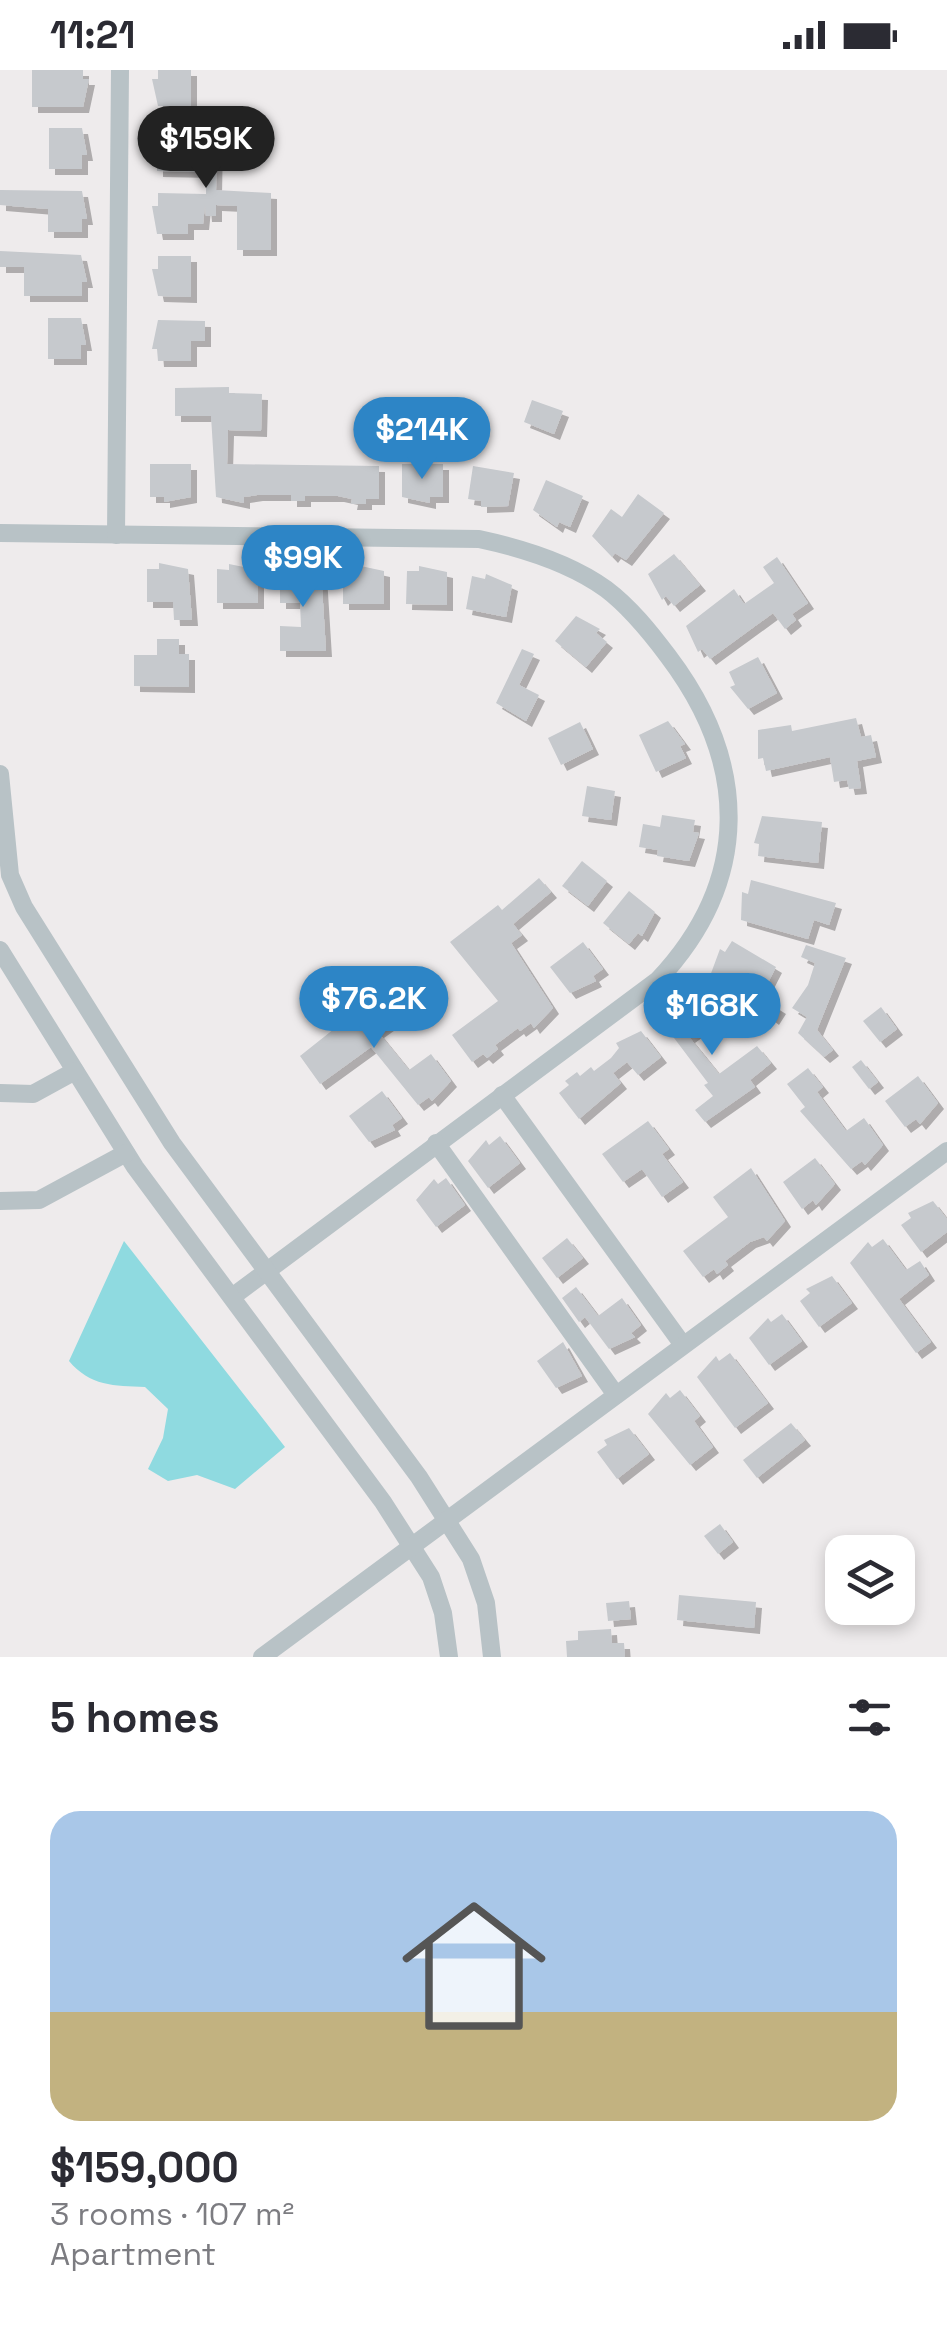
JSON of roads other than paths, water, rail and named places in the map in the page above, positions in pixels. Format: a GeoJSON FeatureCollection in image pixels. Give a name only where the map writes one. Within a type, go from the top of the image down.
{"type":"FeatureCollection","features":[{"type":"Feature","properties":{"kind":"street"},"geometry":{"type":"LineString","coordinates":[[116,534],[120,70]]}},
{"type":"Feature","properties":{"kind":"street"},"geometry":{"type":"LineString","coordinates":[[0,533],[478,539],[516,547],[605,589],[648,629],[688,682],[720,743],[729,798],[725,858],[712,904],[686,950],[658,980],[232,1297]]}},
{"type":"Feature","properties":{"kind":"street"},"geometry":{"type":"LineString","coordinates":[[0,774],[10,875],[24,907],[172,1143],[471,1558],[486,1603],[492,1657]]}},
{"type":"Feature","properties":{"kind":"street"},"geometry":{"type":"LineString","coordinates":[[0,950],[126,1153],[431,1577],[443,1613],[448,1657]]}},
{"type":"Feature","properties":{"kind":"street"},"geometry":{"type":"LineString","coordinates":[[0,1093],[33,1094],[75,1071]]}},
{"type":"Feature","properties":{"kind":"street"},"geometry":{"type":"LineString","coordinates":[[502,1095],[683,1344]]}},
{"type":"Feature","properties":{"kind":"street"},"geometry":{"type":"LineString","coordinates":[[436,1143],[616,1395]]}},
{"type":"Feature","properties":{"kind":"street"},"geometry":{"type":"LineString","coordinates":[[262,1657],[947,1151]]}},
{"type":"Feature","properties":{"kind":"street"},"geometry":{"type":"LineString","coordinates":[[0,1201],[38,1200],[126,1153]]}},
{"type":"Feature","properties":{"kind":"water"},"geometry":{"type":"Polygon","coordinates":[[[124,1241],[285,1447],[235,1489],[197,1475],[168,1481],[148,1469],[163,1438],[168,1409],[145,1387],[94,1380],[69,1361],[124,1241]]]}}]}
